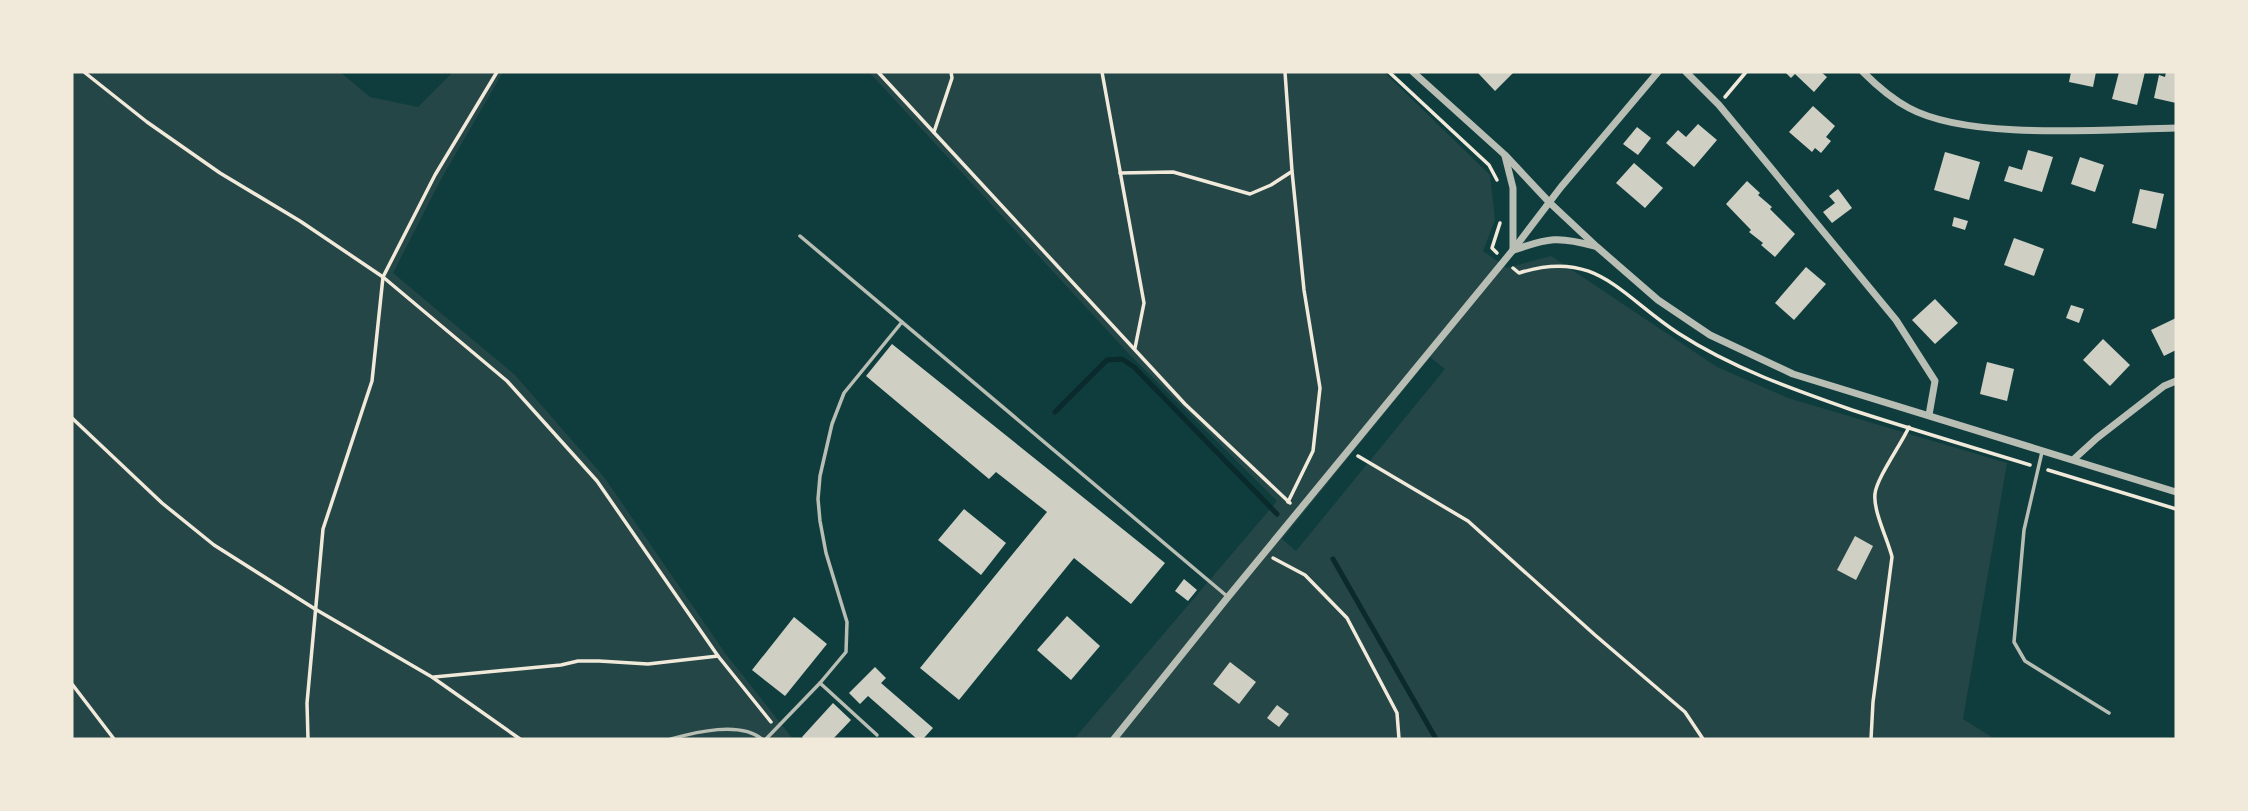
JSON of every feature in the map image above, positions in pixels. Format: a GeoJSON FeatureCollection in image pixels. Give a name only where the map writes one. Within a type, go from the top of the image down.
{"type":"FeatureCollection","features":[{"type":"Feature","properties":{"kind":"street"},"geometry":{"type":"LineString","coordinates":[[1413,72],[1505,155],[1550,203],[1597,247],[1658,300],[1710,335],[1793,374],[2176,492]]}},
{"type":"Feature","properties":{"kind":"street"},"geometry":{"type":"LineString","coordinates":[[1114,739],[1227,597],[1349,452],[1440,336],[1658,72]]}},
{"type":"Feature","properties":{"kind":"street"},"geometry":{"type":"LineString","coordinates":[[1686,72],[1719,105],[1896,320],[1935,382],[1929,415]]}},
{"type":"Feature","properties":{"kind":"street"},"geometry":{"type":"LineString","coordinates":[[1863,72],[1887,94],[1911,110],[1962,124],[2048,130],[2176,128]]}},
{"type":"Feature","properties":{"kind":"street"},"geometry":{"type":"LineString","coordinates":[[1505,155],[1513,188],[1513,250]]}},
{"type":"Feature","properties":{"kind":"street"},"geometry":{"type":"LineString","coordinates":[[1513,250],[1544,239],[1568,239],[1597,247]]}},
{"type":"Feature","properties":{"kind":"street"},"geometry":{"type":"LineString","coordinates":[[2074,459],[2164,386],[2176,381]]}},
{"type":"Feature","properties":{"kind":"lane"},"geometry":{"type":"LineString","coordinates":[[800,236],[1227,597]]}},
{"type":"Feature","properties":{"kind":"lane"},"geometry":{"type":"LineString","coordinates":[[671,739],[734,729],[764,739],[820,683],[846,652],[847,622],[827,553],[818,499],[825,452],[844,393],[902,322]]}},
{"type":"Feature","properties":{"kind":"lane"},"geometry":{"type":"LineString","coordinates":[[2043,450],[2024,530],[2014,642],[2025,661],[2109,713]]}},
{"type":"Feature","properties":{"kind":"lane"},"geometry":{"type":"LineString","coordinates":[[820,683],[877,735]]}},
{"type":"Feature","properties":{"kind":"path"},"geometry":{"type":"LineString","coordinates":[[84,72],[147,122],[220,173],[300,220],[383,277],[507,381],[597,481],[718,656],[776,728]]}},
{"type":"Feature","properties":{"kind":"path"},"geometry":{"type":"LineString","coordinates":[[308,739],[307,703],[323,529],[372,381],[383,277],[435,175],[496,72]]}},
{"type":"Feature","properties":{"kind":"path"},"geometry":{"type":"LineString","coordinates":[[878,72],[1185,404],[1298,512]]}},
{"type":"Feature","properties":{"kind":"path"},"geometry":{"type":"LineString","coordinates":[[934,132],[952,78],[951,72]]}},
{"type":"Feature","properties":{"kind":"path"},"geometry":{"type":"LineString","coordinates":[[1102,72],[1144,303],[1134,349]]}},
{"type":"Feature","properties":{"kind":"path"},"geometry":{"type":"LineString","coordinates":[[1285,72],[1304,290],[1320,388],[1313,451],[1288,502]]}},
{"type":"Feature","properties":{"kind":"path"},"geometry":{"type":"LineString","coordinates":[[1389,72],[1434,116]]}},
{"type":"Feature","properties":{"kind":"path"},"geometry":{"type":"LineString","coordinates":[[1719,105],[1746,72]]}},
{"type":"Feature","properties":{"kind":"path"},"geometry":{"type":"LineString","coordinates":[[1120,173],[1173,172],[1250,194],[1271,185],[1292,171]]}},
{"type":"Feature","properties":{"kind":"path"},"geometry":{"type":"LineString","coordinates":[[1871,739],[1873,702],[1892,557],[1875,494],[1916,412]]}},
{"type":"Feature","properties":{"kind":"path"},"geometry":{"type":"LineString","coordinates":[[72,418],[162,503],[205,539],[315,609],[432,677],[520,739]]}},
{"type":"Feature","properties":{"kind":"path"},"geometry":{"type":"LineString","coordinates":[[1349,452],[1468,521],[1685,712],[1703,739]]}},
{"type":"Feature","properties":{"kind":"path"},"geometry":{"type":"LineString","coordinates":[[1271,557],[1305,575],[1347,618],[1397,713],[1399,739]]}},
{"type":"Feature","properties":{"kind":"path"},"geometry":{"type":"LineString","coordinates":[[432,677],[561,665],[578,661],[648,664],[718,656]]}},
{"type":"Feature","properties":{"kind":"path"},"geometry":{"type":"LineString","coordinates":[[72,684],[114,739]]}},
{"type":"Feature","properties":{"kind":"shaded area"},"geometry":{"type":"Polygon","coordinates":[[[72,72],[340,72],[370,97],[418,107],[453,72],[503,72],[440,181],[393,273],[515,375],[604,477],[725,653],[793,739],[72,739],[72,72]]]}},
{"type":"Feature","properties":{"kind":"shaded area"},"geometry":{"type":"Polygon","coordinates":[[[869,72],[1384,72],[1490,175],[1495,220],[1483,251],[1507,268],[1551,256],[1717,367],[1788,398],[2007,463],[1963,719],[1995,739],[1074,739],[1277,501],[1130,355],[869,72]],[[1430,357],[1282,539],[1296,551],[1445,369],[1430,357]]]}},
{"type":"Feature","properties":{"kind":"building"},"geometry":{"type":"Polygon","coordinates":[[[1479,72],[1514,72],[1495,91],[1479,72]]]}},
{"type":"Feature","properties":{"kind":"building"},"geometry":{"type":"Polygon","coordinates":[[[1785,72],[1821,72],[1827,77],[1814,92],[1795,74],[1791,78],[1785,72]]]}},
{"type":"Feature","properties":{"kind":"building"},"geometry":{"type":"Polygon","coordinates":[[[2071,72],[2096,72],[2093,87],[2069,82],[2071,72]]]}},
{"type":"Feature","properties":{"kind":"building"},"geometry":{"type":"Polygon","coordinates":[[[2119,72],[2145,72],[2137,105],[2112,99],[2119,72]]]}},
{"type":"Feature","properties":{"kind":"building"},"geometry":{"type":"Polygon","coordinates":[[[2166,72],[2176,72],[2176,103],[2154,98],[2159,75],[2165,77],[2166,72]]]}},
{"type":"Feature","properties":{"kind":"building"},"geometry":{"type":"Polygon","coordinates":[[[1813,106],[1835,126],[1826,137],[1831,141],[1821,153],[1815,148],[1812,152],[1789,132],[1813,106]]]}},
{"type":"Feature","properties":{"kind":"building"},"geometry":{"type":"Polygon","coordinates":[[[1698,124],[1717,140],[1694,167],[1666,143],[1678,130],[1686,137],[1698,124]]]}},
{"type":"Feature","properties":{"kind":"building"},"geometry":{"type":"Polygon","coordinates":[[[1637,127],[1651,138],[1638,155],[1623,144],[1637,127]]]}},
{"type":"Feature","properties":{"kind":"building"},"geometry":{"type":"Polygon","coordinates":[[[2028,150],[2053,157],[2042,192],[2004,181],[2009,166],[2022,170],[2028,150]]]}},
{"type":"Feature","properties":{"kind":"building"},"geometry":{"type":"Polygon","coordinates":[[[1945,152],[1980,162],[1969,200],[1934,190],[1945,152]]]}},
{"type":"Feature","properties":{"kind":"building"},"geometry":{"type":"Polygon","coordinates":[[[2080,157],[2104,165],[2095,192],[2071,184],[2080,157]]]}},
{"type":"Feature","properties":{"kind":"building"},"geometry":{"type":"Polygon","coordinates":[[[1634,163],[1663,188],[1645,208],[1616,183],[1634,163]]]}},
{"type":"Feature","properties":{"kind":"building"},"geometry":{"type":"Polygon","coordinates":[[[1747,181],[1795,234],[1775,257],[1761,245],[1763,243],[1749,232],[1751,230],[1726,204],[1747,181]]]}},
{"type":"Feature","properties":{"kind":"building"},"geometry":{"type":"Polygon","coordinates":[[[1838,189],[1852,208],[1832,223],[1823,212],[1835,203],[1829,196],[1838,189]]]}},
{"type":"Feature","properties":{"kind":"building"},"geometry":{"type":"Polygon","coordinates":[[[2140,189],[2164,194],[2156,229],[2132,223],[2140,189]]]}},
{"type":"Feature","properties":{"kind":"building"},"geometry":{"type":"Polygon","coordinates":[[[1954,217],[1968,221],[1965,230],[1952,226],[1954,217]]]}},
{"type":"Feature","properties":{"kind":"building"},"geometry":{"type":"Polygon","coordinates":[[[2014,238],[2044,249],[2034,276],[2004,265],[2014,238]]]}},
{"type":"Feature","properties":{"kind":"building"},"geometry":{"type":"Polygon","coordinates":[[[1806,267],[1826,284],[1794,320],[1775,303],[1806,267]]]}},
{"type":"Feature","properties":{"kind":"building"},"geometry":{"type":"Polygon","coordinates":[[[1935,299],[1958,323],[1935,344],[1912,320],[1935,299]]]}},
{"type":"Feature","properties":{"kind":"building"},"geometry":{"type":"Polygon","coordinates":[[[2071,305],[2084,309],[2079,323],[2066,318],[2071,305]]]}},
{"type":"Feature","properties":{"kind":"building"},"geometry":{"type":"Polygon","coordinates":[[[2176,318],[2176,350],[2164,356],[2151,330],[2176,318]]]}},
{"type":"Feature","properties":{"kind":"building"},"geometry":{"type":"Polygon","coordinates":[[[2103,339],[2130,365],[2110,386],[2083,360],[2103,339]]]}},
{"type":"Feature","properties":{"kind":"building"},"geometry":{"type":"Polygon","coordinates":[[[892,344],[1165,563],[1131,604],[1074,558],[959,700],[920,668],[1047,512],[996,472],[989,479],[866,376],[892,344]]]}},
{"type":"Feature","properties":{"kind":"building"},"geometry":{"type":"Polygon","coordinates":[[[1987,362],[2014,369],[2007,401],[1980,394],[1987,362]]]}},
{"type":"Feature","properties":{"kind":"building"},"geometry":{"type":"Polygon","coordinates":[[[964,509],[1006,543],[981,575],[938,540],[964,509]]]}},
{"type":"Feature","properties":{"kind":"building"},"geometry":{"type":"Polygon","coordinates":[[[1855,536],[1873,546],[1856,580],[1837,570],[1855,536]]]}},
{"type":"Feature","properties":{"kind":"building"},"geometry":{"type":"Polygon","coordinates":[[[1184,579],[1197,590],[1188,601],[1175,591],[1184,579]]]}},
{"type":"Feature","properties":{"kind":"building"},"geometry":{"type":"Polygon","coordinates":[[[1067,616],[1100,646],[1071,680],[1037,650],[1067,616]]]}},
{"type":"Feature","properties":{"kind":"building"},"geometry":{"type":"Polygon","coordinates":[[[794,617],[827,644],[785,696],[752,670],[794,617]]]}},
{"type":"Feature","properties":{"kind":"building"},"geometry":{"type":"Polygon","coordinates":[[[1230,662],[1256,682],[1239,704],[1213,684],[1230,662]]]}},
{"type":"Feature","properties":{"kind":"building"},"geometry":{"type":"Polygon","coordinates":[[[875,667],[886,678],[881,683],[933,728],[923,739],[917,739],[868,696],[860,704],[849,693],[875,667]]]}},
{"type":"Feature","properties":{"kind":"building"},"geometry":{"type":"Polygon","coordinates":[[[833,703],[851,720],[833,739],[804,739],[802,737],[833,703]]]}},
{"type":"Feature","properties":{"kind":"building"},"geometry":{"type":"Polygon","coordinates":[[[1277,705],[1289,714],[1279,727],[1267,718],[1277,705]]]}},
{"type":"Feature","properties":{"kind":"waterway"},"geometry":{"type":"LineString","coordinates":[[1055,412],[1107,360],[1122,359],[1134,367],[1277,514]]}},
{"type":"Feature","properties":{"kind":"waterway"},"geometry":{"type":"LineString","coordinates":[[1333,559],[1436,739]]}}]}
